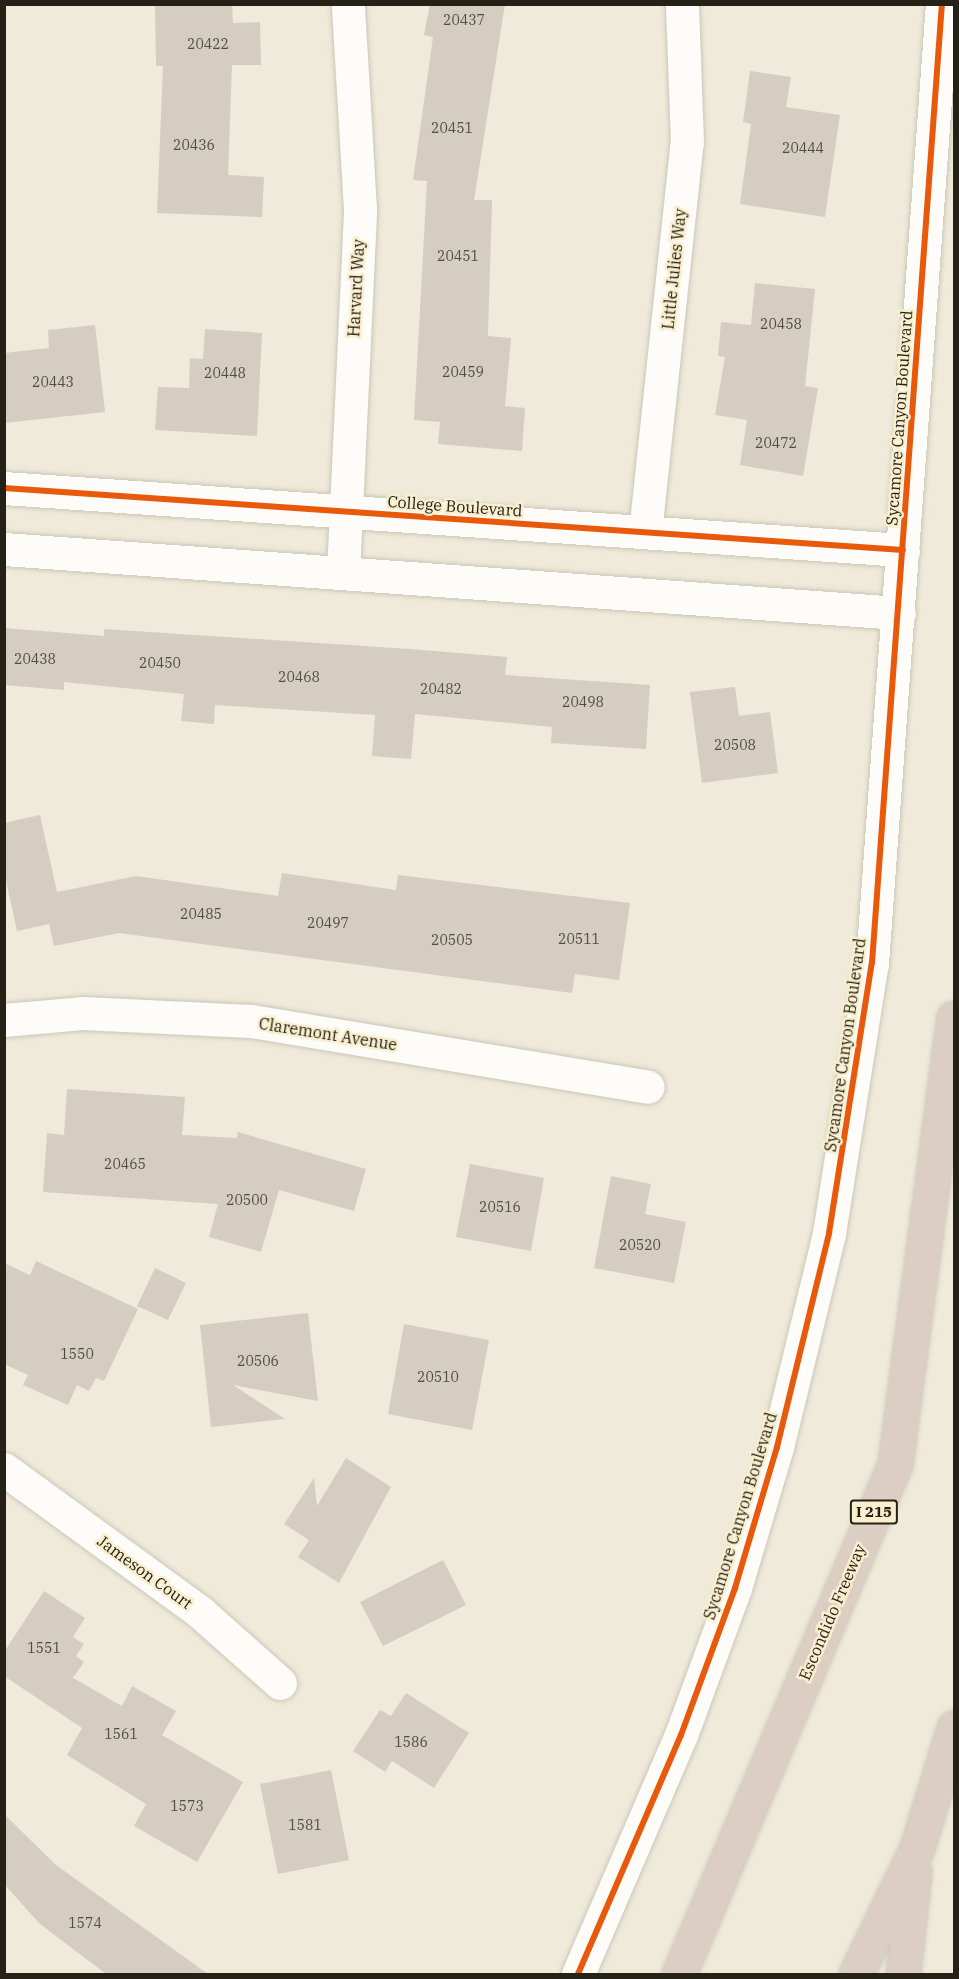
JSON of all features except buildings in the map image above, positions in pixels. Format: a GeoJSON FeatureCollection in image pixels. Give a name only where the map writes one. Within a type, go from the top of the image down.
{"type":"FeatureCollection","features":[{"type":"Feature","properties":{"kind":"highway","name":"Escondido Freeway"},"geometry":{"type":"LineString","coordinates":[[679,1974],[895,1464],[954,1018]]}},
{"type":"Feature","properties":{"kind":"highway"},"geometry":{"type":"LineString","coordinates":[[856,1974],[917,1848],[954,1728]]}},
{"type":"Feature","properties":{"kind":"highway"},"geometry":{"type":"LineString","coordinates":[[903,1974],[917,1848]]}},
{"type":"Feature","properties":{"kind":"street","name":"Harvard Way"},"geometry":{"type":"LineString","coordinates":[[343,573],[360,209],[348,4]]}},
{"type":"Feature","properties":{"kind":"street","name":"Little Julies Way"},"geometry":{"type":"LineString","coordinates":[[645,532],[687,142],[682,4]]}},
{"type":"Feature","properties":{"kind":"street","name":"Sycamore Canyon Boulevard"},"geometry":{"type":"LineString","coordinates":[[578,1974],[677,1746],[735,1588],[810,1321],[851,1112],[872,963],[942,4]]}},
{"type":"Feature","properties":{"kind":"street","name":"College Boulevard"},"geometry":{"type":"LineString","coordinates":[[4,488],[903,550]]}},
{"type":"Feature","properties":{"kind":"street"},"geometry":{"type":"LineString","coordinates":[[4,549],[899,613]]}},
{"type":"Feature","properties":{"kind":"street","name":"Claremont Avenue"},"geometry":{"type":"LineString","coordinates":[[4,1020],[82,1013],[251,1022],[648,1087]]}},
{"type":"Feature","properties":{"kind":"street","name":"Jameson Court"},"geometry":{"type":"LineString","coordinates":[[4,1469],[200,1612],[280,1683]]}},
{"type":"Feature","properties":{"kind":"cycle path"},"geometry":{"type":"LineString","coordinates":[[578,1974],[681,1735],[735,1588],[777,1447],[829,1233],[872,963],[942,4]]}},
{"type":"Feature","properties":{"kind":"cycle path"},"geometry":{"type":"LineString","coordinates":[[4,488],[903,550]]}}]}
